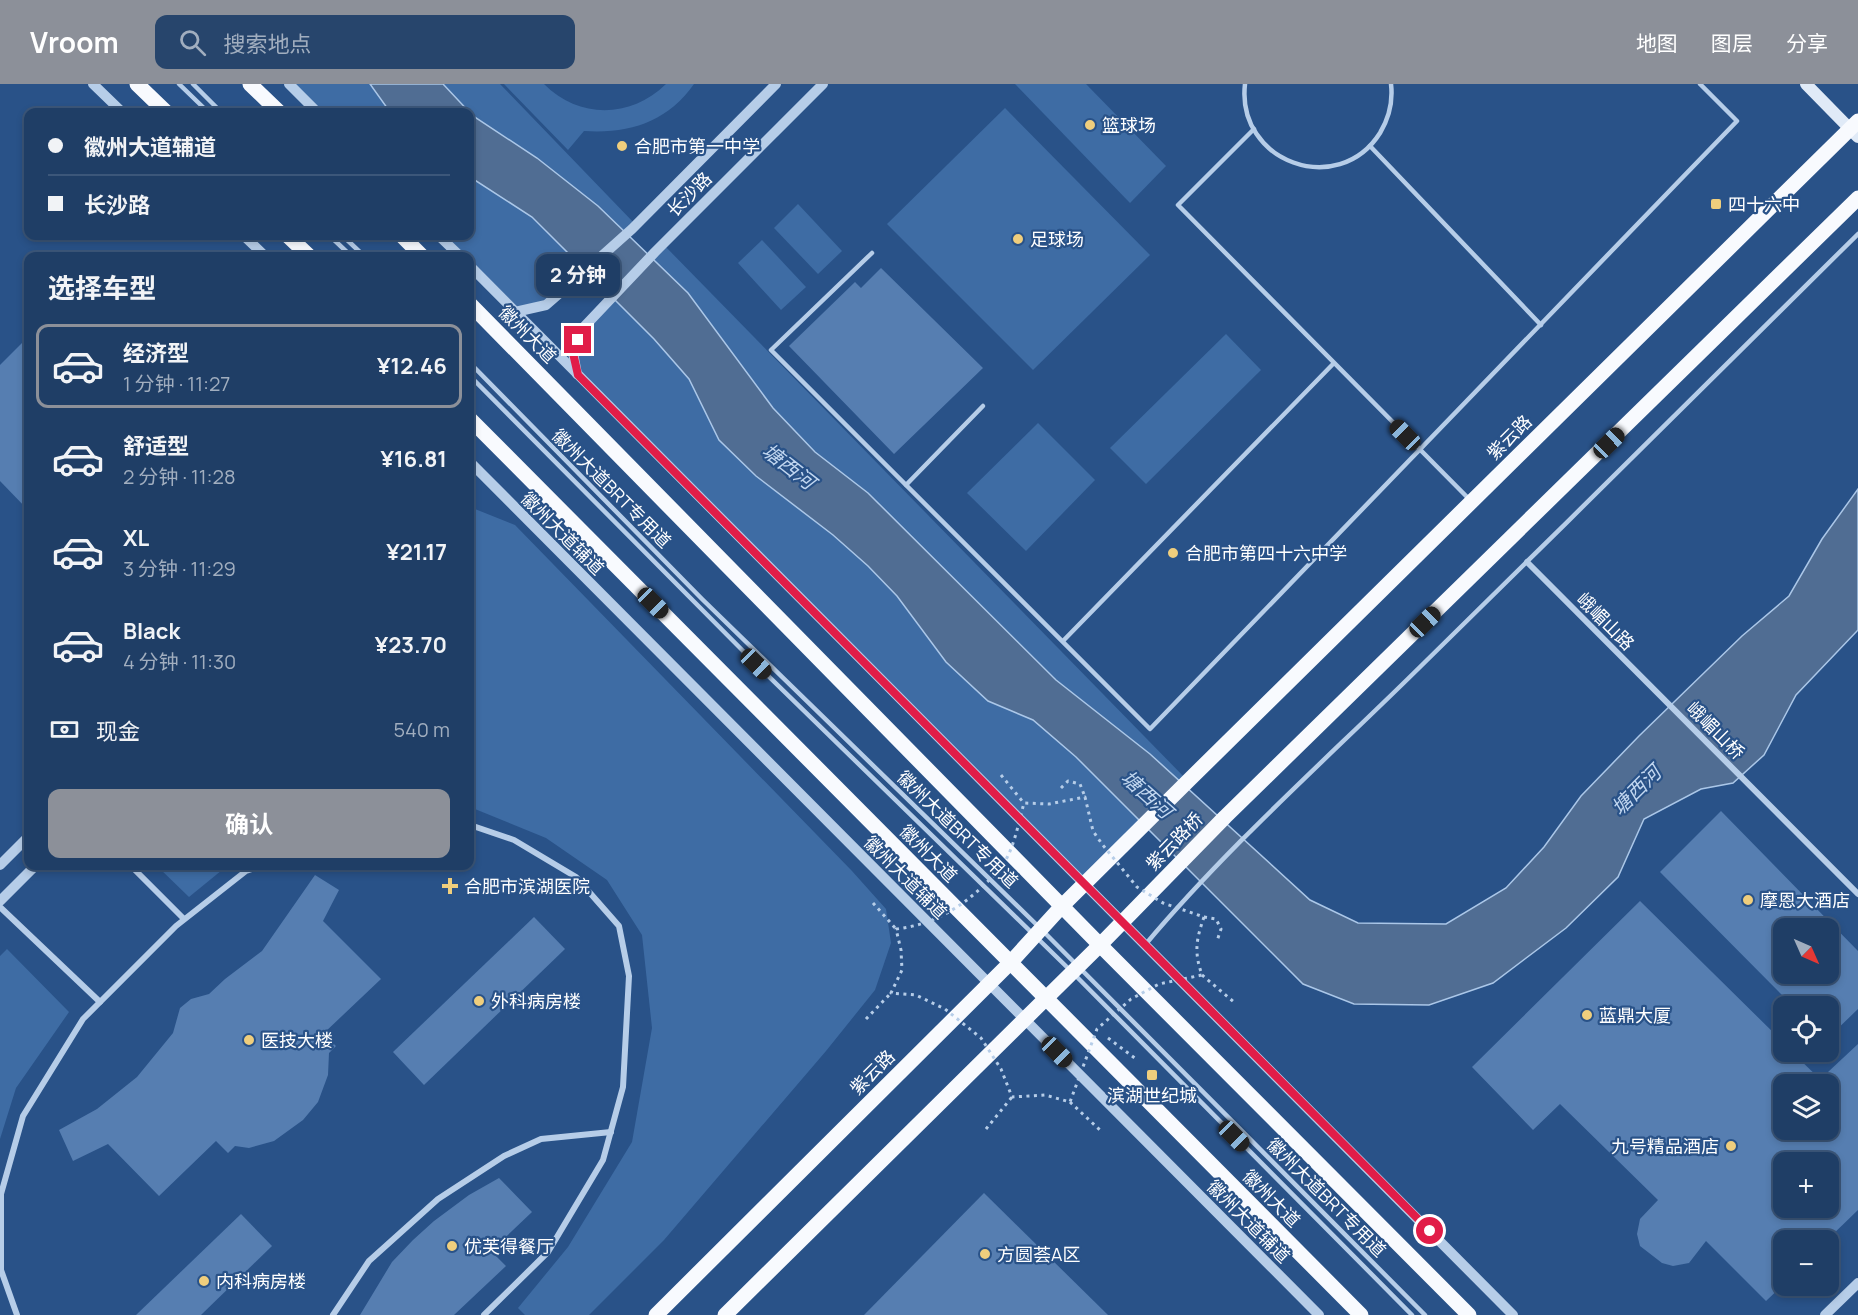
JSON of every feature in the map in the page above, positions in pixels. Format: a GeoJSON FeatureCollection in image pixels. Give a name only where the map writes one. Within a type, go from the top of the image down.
{"type":"FeatureCollection","features":[{"type":"Feature","properties":{"kind":"main road"},"geometry":{"type":"LineString","coordinates":[[137,84],[162,108]]}},
{"type":"Feature","properties":{"kind":"main road"},"geometry":{"type":"LineString","coordinates":[[250,84],[275,108]]}},
{"type":"Feature","properties":{"kind":"main road"},"geometry":{"type":"LineString","coordinates":[[1806,84],[1855,129]]}},
{"type":"Feature","properties":{"kind":"main road","name":"紫云路"},"geometry":{"type":"LineString","coordinates":[[1188,781],[1855,129]]}},
{"type":"Feature","properties":{"kind":"main road","name":"紫云路桥"},"geometry":{"type":"LineString","coordinates":[[1122,922],[1225,817],[1858,198]]}},
{"type":"Feature","properties":{"kind":"main road"},"geometry":{"type":"LineString","coordinates":[[292,240],[305,252]]}},
{"type":"Feature","properties":{"kind":"main road"},"geometry":{"type":"LineString","coordinates":[[406,240],[419,252]]}},
{"type":"Feature","properties":{"kind":"main road","name":"徽州大道"},"geometry":{"type":"LineString","coordinates":[[474,308],[1100,945],[1469,1315]]}},
{"type":"Feature","properties":{"kind":"main road","name":"徽州大道"},"geometry":{"type":"LineString","coordinates":[[474,422],[1361,1315]]}},
{"type":"Feature","properties":{"kind":"main road","name":"紫云路桥"},"geometry":{"type":"LineString","coordinates":[[1114,855],[1188,781]]}},
{"type":"Feature","properties":{"kind":"main road","name":"紫云路"},"geometry":{"type":"LineString","coordinates":[[656,1315],[1011,962],[1062,906],[1114,855]]}},
{"type":"Feature","properties":{"kind":"main road"},"geometry":{"type":"LineString","coordinates":[[725,1315],[1122,922]]}},
{"type":"Feature","properties":{"kind":"street"},"geometry":{"type":"LineString","coordinates":[[93,84],[118,108]]}},
{"type":"Feature","properties":{"kind":"street"},"geometry":{"type":"LineString","coordinates":[[289,84],[313,108]]}},
{"type":"Feature","properties":{"kind":"street","name":"长沙路"},"geometry":{"type":"LineString","coordinates":[[515,312],[546,305],[576,279],[632,229],[776,84]]}},
{"type":"Feature","properties":{"kind":"street","name":"长沙路"},"geometry":{"type":"LineString","coordinates":[[578,375],[573,353],[583,328],[655,252],[823,84]]}},
{"type":"Feature","properties":{"kind":"street"},"geometry":{"type":"LineString","coordinates":[[248,240],[261,252]]}},
{"type":"Feature","properties":{"kind":"street"},"geometry":{"type":"LineString","coordinates":[[443,240],[456,252]]}},
{"type":"Feature","properties":{"kind":"street"},"geometry":{"type":"LineString","coordinates":[[474,270],[1513,1315]]}},
{"type":"Feature","properties":{"kind":"street","name":"徽州大道辅道"},"geometry":{"type":"LineString","coordinates":[[474,466],[1319,1315]]}},
{"type":"Feature","properties":{"kind":"street"},"geometry":{"type":"LineString","coordinates":[[474,475],[486,479]]}},
{"type":"Feature","properties":{"kind":"street","name":"峨嵋山路"},"geometry":{"type":"LineString","coordinates":[[1527,562],[1665,700]]}},
{"type":"Feature","properties":{"kind":"street","name":"峨嵋山桥"},"geometry":{"type":"LineString","coordinates":[[1665,700],[1858,894]]}},
{"type":"Feature","properties":{"kind":"street"},"geometry":{"type":"LineString","coordinates":[[474,826],[514,840],[576,877],[618,926],[629,975],[623,1088],[603,1160],[548,1252],[484,1315]]}},
{"type":"Feature","properties":{"kind":"street"},"geometry":{"type":"LineString","coordinates":[[0,865],[24,841]]}},
{"type":"Feature","properties":{"kind":"street"},"geometry":{"type":"LineString","coordinates":[[0,901],[31,870]]}},
{"type":"Feature","properties":{"kind":"street"},"geometry":{"type":"LineString","coordinates":[[135,870],[184,919]]}},
{"type":"Feature","properties":{"kind":"street"},"geometry":{"type":"LineString","coordinates":[[17,1315],[1,1270],[1,1194],[23,1116],[83,1019],[184,919],[249,870]]}},
{"type":"Feature","properties":{"kind":"street"},"geometry":{"type":"LineString","coordinates":[[0,907],[100,1002]]}},
{"type":"Feature","properties":{"kind":"street"},"geometry":{"type":"LineString","coordinates":[[333,1315],[369,1261],[438,1199],[504,1156],[541,1139],[611,1132]]}},
{"type":"Feature","properties":{"kind":"street"},"geometry":{"type":"LineString","coordinates":[[1826,1315],[1858,1283]]}},
{"type":"Feature","properties":{"kind":"street"},"geometry":{"type":"LineString","coordinates":[[490,1309],[497,1315]]}},
{"type":"Feature","properties":{"kind":"lane"},"geometry":{"type":"LineString","coordinates":[[179,84],[204,108]]}},
{"type":"Feature","properties":{"kind":"lane"},"geometry":{"type":"LineString","coordinates":[[193,84],[218,108]]}},
{"type":"Feature","properties":{"kind":"lane"},"geometry":{"type":"LineString","coordinates":[[1245,84],[1245,100],[1254,129],[1263,143],[1281,158],[1303,166],[1326,167],[1349,160],[1370,146],[1384,126],[1391,102],[1391,84]]}},
{"type":"Feature","properties":{"kind":"lane"},"geometry":{"type":"LineString","coordinates":[[872,253],[771,350],[1150,729],[1737,122],[1700,84]]}},
{"type":"Feature","properties":{"kind":"lane"},"geometry":{"type":"LineString","coordinates":[[1254,129],[1178,205],[1472,501]]}},
{"type":"Feature","properties":{"kind":"lane"},"geometry":{"type":"LineString","coordinates":[[1370,146],[1541,325]]}},
{"type":"Feature","properties":{"kind":"lane"},"geometry":{"type":"LineString","coordinates":[[1145,945],[1196,886],[1264,818],[1527,562],[1858,234]]}},
{"type":"Feature","properties":{"kind":"lane"},"geometry":{"type":"LineString","coordinates":[[334,240],[347,252]]}},
{"type":"Feature","properties":{"kind":"lane"},"geometry":{"type":"LineString","coordinates":[[347,240],[360,252]]}},
{"type":"Feature","properties":{"kind":"lane"},"geometry":{"type":"LineString","coordinates":[[1063,641],[1333,363]]}},
{"type":"Feature","properties":{"kind":"lane","name":"徽州大道BRT专用道"},"geometry":{"type":"LineString","coordinates":[[474,367],[702,598],[1425,1315]]}},
{"type":"Feature","properties":{"kind":"lane","name":"徽州大道BRT专用道"},"geometry":{"type":"LineString","coordinates":[[474,380],[756,664],[1038,932],[1412,1315]]}},
{"type":"Feature","properties":{"kind":"lane"},"geometry":{"type":"LineString","coordinates":[[906,485],[983,406]]}},
{"type":"Feature","properties":{"kind":"path"},"geometry":{"type":"LineString","coordinates":[[1001,775],[1024,803],[1049,804],[1085,797]]}},
{"type":"Feature","properties":{"kind":"path"},"geometry":{"type":"LineString","coordinates":[[1062,788],[1068,781],[1080,784],[1094,831],[1137,887],[1163,903],[1216,919],[1221,930],[1217,941]]}},
{"type":"Feature","properties":{"kind":"path"},"geometry":{"type":"LineString","coordinates":[[896,929],[913,927],[942,917],[973,896],[1001,869],[1015,840],[1024,803]]}},
{"type":"Feature","properties":{"kind":"path"},"geometry":{"type":"LineString","coordinates":[[866,1019],[891,993],[902,970],[901,950],[896,929],[873,903]]}},
{"type":"Feature","properties":{"kind":"path"},"geometry":{"type":"LineString","coordinates":[[1204,917],[1196,939],[1197,959],[1202,975],[1235,1003]]}},
{"type":"Feature","properties":{"kind":"path"},"geometry":{"type":"LineString","coordinates":[[1070,1102],[1097,1029],[1131,999],[1159,984],[1202,975]]}},
{"type":"Feature","properties":{"kind":"path"},"geometry":{"type":"LineString","coordinates":[[891,993],[916,995],[945,1009],[981,1038],[1001,1069],[1012,1097]]}},
{"type":"Feature","properties":{"kind":"path"},"geometry":{"type":"LineString","coordinates":[[1097,1029],[1136,1059]]}},
{"type":"Feature","properties":{"kind":"path"},"geometry":{"type":"LineString","coordinates":[[986,1129],[1012,1097],[1045,1095],[1070,1102],[1101,1131]]}},
{"type":"Feature","properties":{"kind":"shaded area"},"geometry":{"type":"Polygon","coordinates":[[[289,84],[500,84],[635,224],[546,305],[515,312],[474,270],[474,252],[456,252],[443,240],[474,240],[474,108],[313,108],[289,84]]]}},
{"type":"Feature","properties":{"kind":"shaded area"},"geometry":{"type":"Polygon","coordinates":[[[504,84],[544,84],[573,104],[588,109],[605,110],[621,109],[637,104],[666,84],[694,84],[672,108],[646,123],[617,130],[584,131],[568,150],[504,84]]]}},
{"type":"Feature","properties":{"kind":"shaded area","name":"篮球场"},"geometry":{"type":"Polygon","coordinates":[[[1015,84],[1086,84],[1166,166],[1130,203],[1015,84]]]}},
{"type":"Feature","properties":{"kind":"shaded area","name":"足球场"},"geometry":{"type":"Polygon","coordinates":[[[1005,108],[1150,255],[1033,370],[887,224],[1005,108]]]}},
{"type":"Feature","properties":{"kind":"shaded area"},"geometry":{"type":"Polygon","coordinates":[[[798,204],[842,251],[818,274],[774,228],[798,204]]]}},
{"type":"Feature","properties":{"kind":"shaded area"},"geometry":{"type":"Polygon","coordinates":[[[762,240],[806,287],[781,310],[738,263],[762,240]]]}},
{"type":"Feature","properties":{"kind":"shaded area"},"geometry":{"type":"Polygon","coordinates":[[[663,244],[1188,781],[1085,885],[577,375],[573,353],[583,328],[663,244]]]}},
{"type":"Feature","properties":{"kind":"shaded area"},"geometry":{"type":"Polygon","coordinates":[[[1226,334],[1261,370],[1146,484],[1110,448],[1226,334]]]}},
{"type":"Feature","properties":{"kind":"shaded area"},"geometry":{"type":"Polygon","coordinates":[[[1038,423],[1095,480],[1026,551],[967,493],[1038,423]]]}},
{"type":"Feature","properties":{"kind":"shaded area"},"geometry":{"type":"Polygon","coordinates":[[[474,509],[515,525],[852,871],[886,909],[891,943],[875,990],[826,1051],[664,1240],[589,1315],[525,1315],[518,1308],[568,1247],[632,1142],[652,1028],[642,935],[607,880],[546,838],[474,809],[474,509]]]}},
{"type":"Feature","properties":{"kind":"shaded area"},"geometry":{"type":"Polygon","coordinates":[[[161,870],[222,870],[189,897],[161,870]]]}},
{"type":"Feature","properties":{"kind":"shaded area"},"geometry":{"type":"Polygon","coordinates":[[[7,949],[69,1012],[16,1088],[0,1139],[0,956],[7,949]]]}},
{"type":"Feature","properties":{"kind":"water"},"geometry":{"type":"Polygon","coordinates":[[[370,84],[443,84],[465,108],[387,108],[370,84]]]}},
{"type":"Feature","properties":{"kind":"water","name":"塘西河"},"geometry":{"type":"Polygon","coordinates":[[[474,117],[537,158],[598,206],[688,293],[773,408],[815,452],[868,493],[1056,680],[1150,754],[1310,900],[1358,923],[1446,924],[1506,888],[1544,847],[1581,796],[1639,736],[1742,636],[1789,596],[1822,539],[1858,489],[1858,630],[1796,695],[1764,755],[1733,783],[1701,789],[1644,819],[1618,877],[1566,928],[1493,983],[1429,1005],[1354,1004],[1303,984],[1076,757],[1033,720],[988,701],[946,662],[897,596],[868,566],[833,535],[756,476],[719,440],[689,379],[654,339],[532,217],[474,180],[474,117]]]}},
{"type":"Feature","properties":{"kind":"building"},"geometry":{"type":"Polygon","coordinates":[[[881,268],[983,368],[894,454],[789,346],[855,282],[861,288],[881,268]]]}},
{"type":"Feature","properties":{"kind":"building"},"geometry":{"type":"Polygon","coordinates":[[[24,341],[24,506],[0,481],[0,365],[24,341]]]}},
{"type":"Feature","properties":{"kind":"building","name":"摩恩大酒店"},"geometry":{"type":"Polygon","coordinates":[[[1721,811],[1826,918],[1773,918],[1773,984],[1839,984],[1839,932],[1858,951],[1858,1009],[1839,1027],[1839,996],[1783,996],[1660,872],[1721,811]]]}},
{"type":"Feature","properties":{"kind":"building","name":"医技大楼"},"geometry":{"type":"Polygon","coordinates":[[[315,875],[339,890],[323,921],[381,979],[323,1034],[336,1046],[329,1053],[328,1075],[318,1102],[303,1120],[274,1141],[249,1148],[235,1146],[228,1153],[216,1141],[159,1196],[108,1144],[73,1161],[59,1130],[97,1109],[137,1077],[173,1033],[180,1008],[191,999],[209,994],[262,951],[315,875]]]}},
{"type":"Feature","properties":{"kind":"building","name":"九号精品酒店"},"geometry":{"type":"Polygon","coordinates":[[[1640,901],[1773,1032],[1773,1062],[1802,1062],[1815,1074],[1773,1074],[1773,1140],[1839,1140],[1839,1074],[1828,1074],[1828,1072],[1858,1044],[1858,1210],[1837,1230],[1773,1230],[1773,1294],[1766,1301],[1706,1241],[1689,1263],[1673,1266],[1662,1263],[1640,1246],[1637,1234],[1640,1219],[1658,1200],[1560,1104],[1533,1130],[1472,1067],[1640,901]]]}},
{"type":"Feature","properties":{"kind":"building","name":"外科病房楼"},"geometry":{"type":"Polygon","coordinates":[[[534,917],[565,949],[424,1085],[393,1052],[534,917]]]}},
{"type":"Feature","properties":{"kind":"building","name":"优芙得餐厅"},"geometry":{"type":"Polygon","coordinates":[[[499,1178],[532,1212],[491,1251],[506,1266],[454,1315],[360,1315],[392,1262],[413,1240],[469,1195],[499,1178]]]}},
{"type":"Feature","properties":{"kind":"building","name":"方圆荟A区"},"geometry":{"type":"Polygon","coordinates":[[[984,1193],[1108,1315],[864,1315],[984,1193]]]}},
{"type":"Feature","properties":{"kind":"building","name":"内科病房楼"},"geometry":{"type":"Polygon","coordinates":[[[241,1214],[272,1246],[201,1315],[136,1315],[241,1214]]]}},
{"type":"Feature","properties":{"kind":"place","name":"篮球场"},"geometry":{"type":"Point","coordinates":[1090,125]}},
{"type":"Feature","properties":{"kind":"place","name":"合肥市第一中学"},"geometry":{"type":"Point","coordinates":[622,146]}},
{"type":"Feature","properties":{"kind":"place","name":"四十六中"},"geometry":{"type":"Point","coordinates":[1716,204]}},
{"type":"Feature","properties":{"kind":"place","name":"足球场"},"geometry":{"type":"Point","coordinates":[1018,239]}},
{"type":"Feature","properties":{"kind":"place","name":"合肥市第四十六中学"},"geometry":{"type":"Point","coordinates":[1173,553]}},
{"type":"Feature","properties":{"kind":"place","name":"合肥市滨湖医院"},"geometry":{"type":"Point","coordinates":[450,886]}},
{"type":"Feature","properties":{"kind":"place","name":"摩恩大酒店"},"geometry":{"type":"Point","coordinates":[1748,900]}},
{"type":"Feature","properties":{"kind":"place","name":"外科病房楼"},"geometry":{"type":"Point","coordinates":[479,1001]}},
{"type":"Feature","properties":{"kind":"place","name":"蓝鼎大厦"},"geometry":{"type":"Point","coordinates":[1587,1015]}},
{"type":"Feature","properties":{"kind":"place","name":"医技大楼"},"geometry":{"type":"Point","coordinates":[249,1040]}},
{"type":"Feature","properties":{"kind":"place","name":"滨湖世纪城"},"geometry":{"type":"Point","coordinates":[1152,1075]}},
{"type":"Feature","properties":{"kind":"place","name":"九号精品酒店"},"geometry":{"type":"Point","coordinates":[1731,1146]}},
{"type":"Feature","properties":{"kind":"place","name":"优芙得餐厅"},"geometry":{"type":"Point","coordinates":[452,1246]}},
{"type":"Feature","properties":{"kind":"place","name":"方圆荟A区"},"geometry":{"type":"Point","coordinates":[985,1254]}},
{"type":"Feature","properties":{"kind":"place","name":"内科病房楼"},"geometry":{"type":"Point","coordinates":[204,1281]}},
{"type":"Feature","properties":{"kind":"route"},"geometry":{"type":"LineString","coordinates":[[578,340],[573,353],[578,375],[1430,1231]]}}]}
